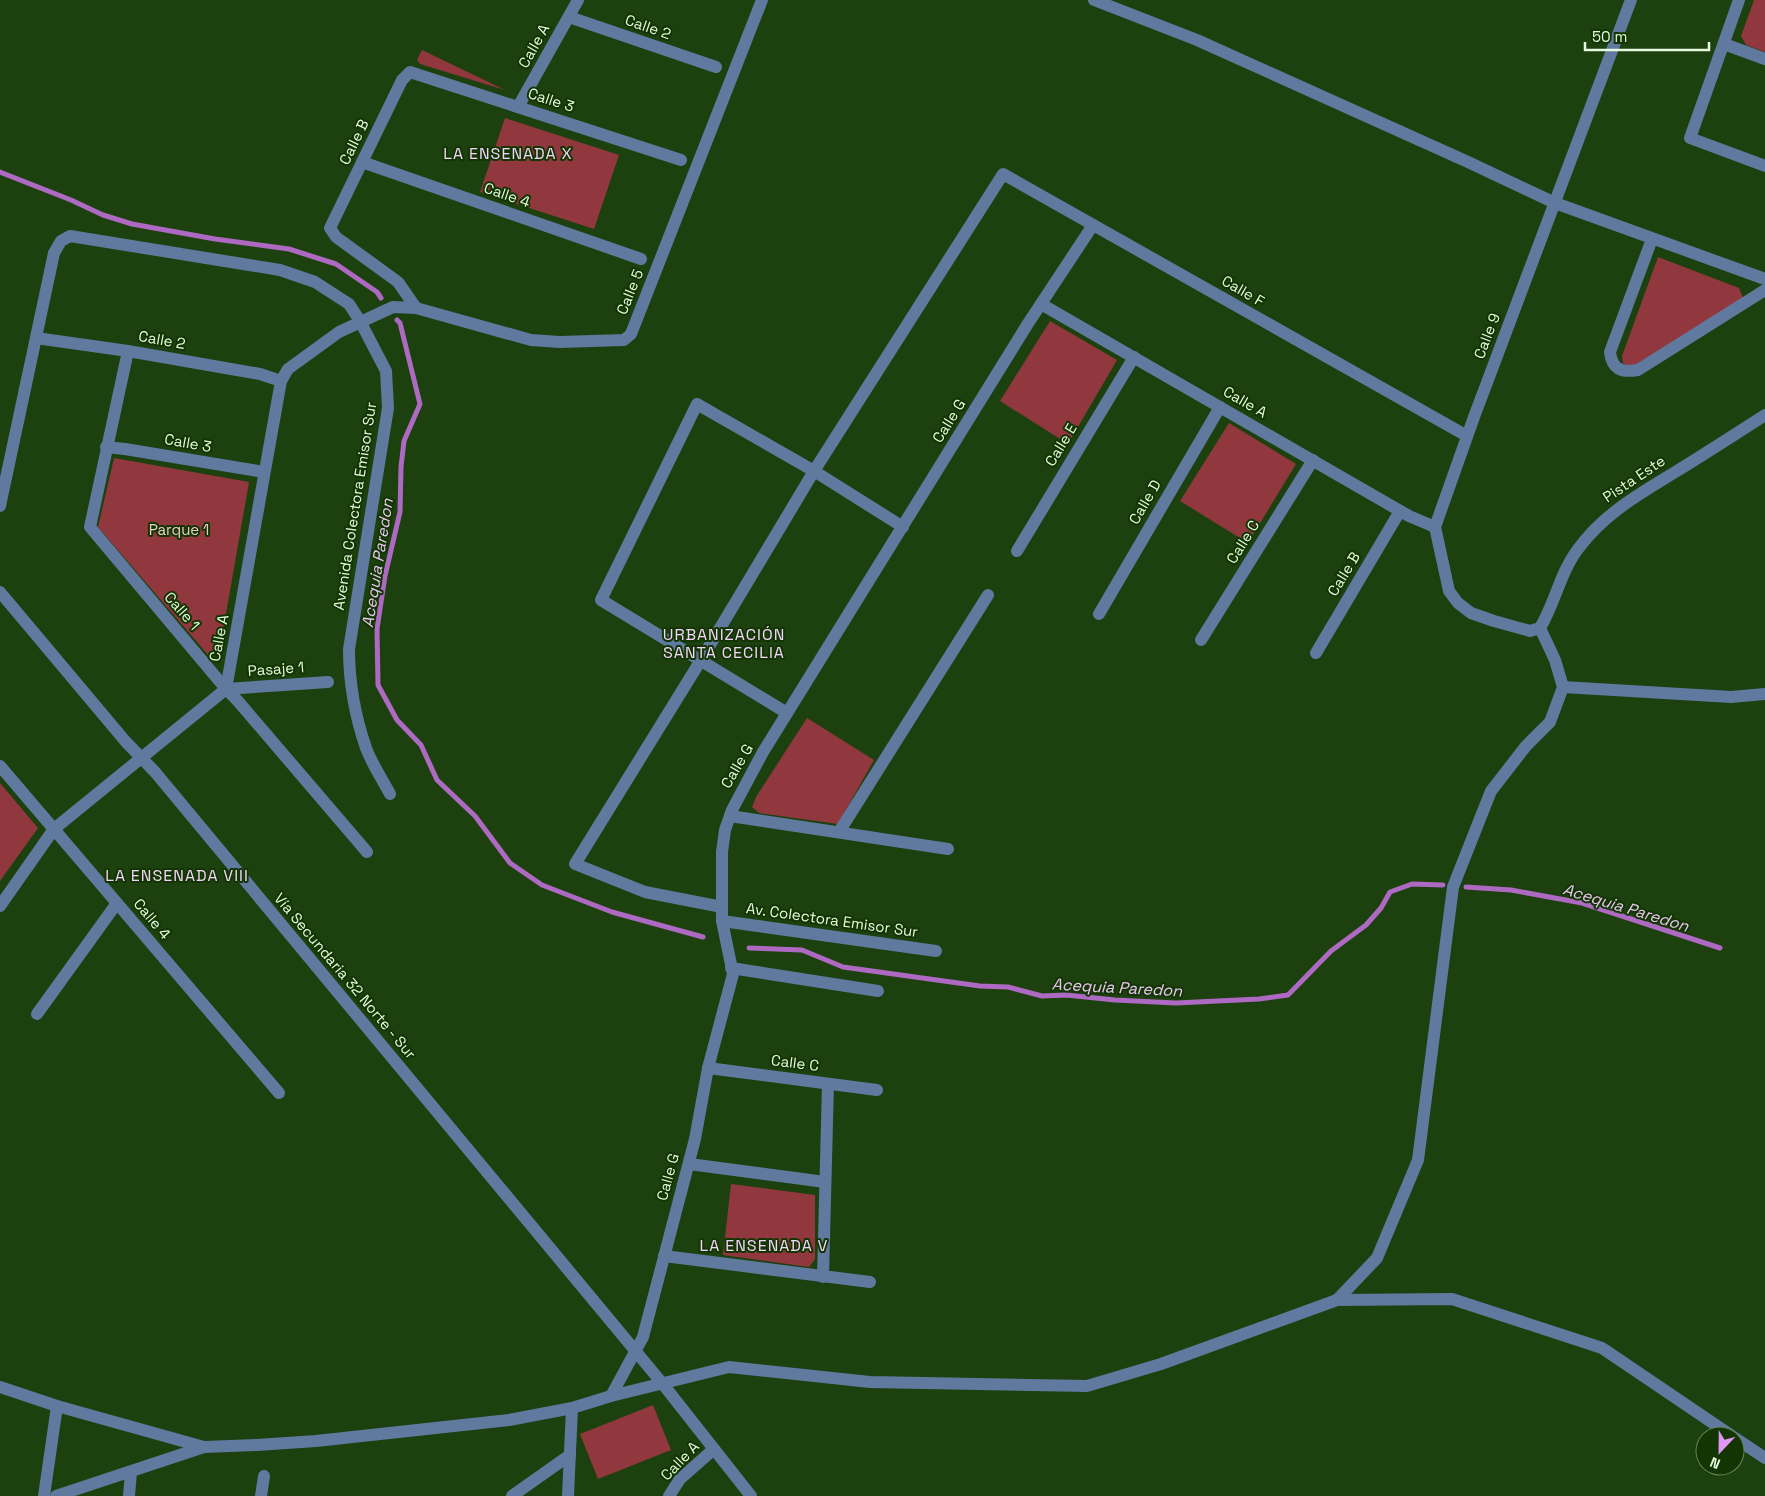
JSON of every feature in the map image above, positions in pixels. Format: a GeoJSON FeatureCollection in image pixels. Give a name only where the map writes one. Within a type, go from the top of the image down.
{"type":"FeatureCollection","features":[{"type":"Feature","properties":{"kind":"street","name":"Calle A"},"geometry":{"type":"LineString","coordinates":[[518,107],[578,0]]}},
{"type":"Feature","properties":{"kind":"street","name":"Calle 5"},"geometry":{"type":"LineString","coordinates":[[360,321],[393,307],[416,308],[531,340],[560,342],[624,340],[631,334],[762,0]]}},
{"type":"Feature","properties":{"kind":"street"},"geometry":{"type":"LineString","coordinates":[[1094,0],[1197,40],[1468,162],[1556,204],[1765,279]]}},
{"type":"Feature","properties":{"kind":"street","name":"Calle 9"},"geometry":{"type":"LineString","coordinates":[[1435,527],[1467,436],[1556,204],[1631,0]]}},
{"type":"Feature","properties":{"kind":"street"},"geometry":{"type":"LineString","coordinates":[[1739,0],[1690,138],[1765,166]]}},
{"type":"Feature","properties":{"kind":"street","name":"Calle 2"},"geometry":{"type":"LineString","coordinates":[[569,17],[716,67]]}},
{"type":"Feature","properties":{"kind":"street"},"geometry":{"type":"LineString","coordinates":[[1724,44],[1765,59]]}},
{"type":"Feature","properties":{"kind":"street","name":"Calle B"},"geometry":{"type":"LineString","coordinates":[[410,72],[402,80],[330,228],[336,237],[398,282],[416,308]]}},
{"type":"Feature","properties":{"kind":"street","name":"Calle 3"},"geometry":{"type":"LineString","coordinates":[[410,72],[681,160]]}},
{"type":"Feature","properties":{"kind":"street","name":"Calle 4"},"geometry":{"type":"LineString","coordinates":[[362,162],[641,259]]}},
{"type":"Feature","properties":{"kind":"street","name":"Calle F"},"geometry":{"type":"LineString","coordinates":[[814,471],[1003,174],[1467,436]]}},
{"type":"Feature","properties":{"kind":"street","name":"Calle G"},"geometry":{"type":"LineString","coordinates":[[611,1396],[643,1338],[689,1164],[708,1068],[732,974],[722,921],[722,852],[725,830],[730,816],[744,786],[787,713],[1041,304],[1093,225]]}},
{"type":"Feature","properties":{"kind":"street","name":"Avenida Colectora Emisor Sur"},"geometry":{"type":"LineString","coordinates":[[36,338],[54,254],[61,241],[70,236],[280,270],[315,282],[349,304],[386,371],[388,408],[349,648],[349,679],[356,713],[367,750],[390,794]]}},
{"type":"Feature","properties":{"kind":"street"},"geometry":{"type":"LineString","coordinates":[[1652,239],[1610,352],[1611,361],[1617,368],[1628,372],[1638,370],[1765,290]]}},
{"type":"Feature","properties":{"kind":"street","name":"Calle A"},"geometry":{"type":"LineString","coordinates":[[1041,304],[1400,511],[1435,527]]}},
{"type":"Feature","properties":{"kind":"street","name":"Calle A"},"geometry":{"type":"LineString","coordinates":[[226,689],[281,381],[288,368],[340,332],[360,321]]}},
{"type":"Feature","properties":{"kind":"street","name":"Calle 2"},"geometry":{"type":"LineString","coordinates":[[36,338],[128,351],[260,374],[281,381]]}},
{"type":"Feature","properties":{"kind":"street"},"geometry":{"type":"LineString","coordinates":[[0,506],[36,338]]}},
{"type":"Feature","properties":{"kind":"street","name":"Calle 1"},"geometry":{"type":"LineString","coordinates":[[128,351],[90,527],[226,689],[367,852]]}},
{"type":"Feature","properties":{"kind":"street","name":"Calle E"},"geometry":{"type":"LineString","coordinates":[[1017,551],[1134,357]]}},
{"type":"Feature","properties":{"kind":"street"},"geometry":{"type":"LineString","coordinates":[[787,713],[602,600],[697,404],[814,471],[903,526]]}},
{"type":"Feature","properties":{"kind":"street","name":"Calle D"},"geometry":{"type":"LineString","coordinates":[[1099,614],[1220,407]]}},
{"type":"Feature","properties":{"kind":"street","name":"Pista Este"},"geometry":{"type":"LineString","coordinates":[[1540,628],[1547,616],[1556,590],[1577,550],[1603,520],[1632,498],[1765,415]]}},
{"type":"Feature","properties":{"kind":"street","name":"Calle 3"},"geometry":{"type":"LineString","coordinates":[[106,447],[264,472]]}},
{"type":"Feature","properties":{"kind":"street","name":"Calle C"},"geometry":{"type":"LineString","coordinates":[[1201,640],[1313,460]]}},
{"type":"Feature","properties":{"kind":"street"},"geometry":{"type":"LineString","coordinates":[[722,907],[645,892],[575,864],[701,660],[814,471]]}},
{"type":"Feature","properties":{"kind":"street","name":"Calle B"},"geometry":{"type":"LineString","coordinates":[[1316,653],[1400,511]]}},
{"type":"Feature","properties":{"kind":"street"},"geometry":{"type":"LineString","coordinates":[[1337,1300],[1377,1258],[1418,1160],[1453,887],[1491,790],[1526,746],[1550,722],[1563,687],[1555,660],[1540,628],[1530,631],[1471,613],[1458,603],[1449,591],[1435,527]]}},
{"type":"Feature","properties":{"kind":"street","name":"Vía Secundaria 32 Norte - Sur"},"geometry":{"type":"LineString","coordinates":[[0,592],[167,787],[662,1383],[752,1496]]}},
{"type":"Feature","properties":{"kind":"street"},"geometry":{"type":"LineString","coordinates":[[839,832],[988,595]]}},
{"type":"Feature","properties":{"kind":"street","name":"Pasaje 1"},"geometry":{"type":"LineString","coordinates":[[226,689],[328,682]]}},
{"type":"Feature","properties":{"kind":"street"},"geometry":{"type":"LineString","coordinates":[[1563,687],[1731,697],[1765,694]]}},
{"type":"Feature","properties":{"kind":"street"},"geometry":{"type":"LineString","coordinates":[[0,906],[54,829],[140,757],[226,689]]}},
{"type":"Feature","properties":{"kind":"street","name":"Calle 4"},"geometry":{"type":"LineString","coordinates":[[0,766],[279,1093]]}},
{"type":"Feature","properties":{"kind":"street"},"geometry":{"type":"LineString","coordinates":[[730,816],[948,849]]}},
{"type":"Feature","properties":{"kind":"street"},"geometry":{"type":"LineString","coordinates":[[37,1014],[117,903]]}},
{"type":"Feature","properties":{"kind":"street","name":"Av. Colectora Emisor Sur"},"geometry":{"type":"LineString","coordinates":[[722,921],[936,951]]}},
{"type":"Feature","properties":{"kind":"street"},"geometry":{"type":"LineString","coordinates":[[731,968],[878,991]]}},
{"type":"Feature","properties":{"kind":"street","name":"Calle C"},"geometry":{"type":"LineString","coordinates":[[708,1068],[877,1090]]}},
{"type":"Feature","properties":{"kind":"street"},"geometry":{"type":"LineString","coordinates":[[823,1277],[828,1084]]}},
{"type":"Feature","properties":{"kind":"street"},"geometry":{"type":"LineString","coordinates":[[689,1164],[825,1182]]}},
{"type":"Feature","properties":{"kind":"street"},"geometry":{"type":"LineString","coordinates":[[664,1256],[870,1282]]}},
{"type":"Feature","properties":{"kind":"street"},"geometry":{"type":"LineString","coordinates":[[56,1496],[204,1447],[326,1440],[509,1420],[572,1408],[611,1396],[729,1367],[870,1382],[1087,1386],[1161,1364],[1337,1300],[1452,1299],[1602,1348],[1717,1426]]}},
{"type":"Feature","properties":{"kind":"street"},"geometry":{"type":"LineString","coordinates":[[0,1387],[58,1406],[204,1447]]}},
{"type":"Feature","properties":{"kind":"street"},"geometry":{"type":"LineString","coordinates":[[44,1496],[58,1406]]}},
{"type":"Feature","properties":{"kind":"street"},"geometry":{"type":"LineString","coordinates":[[568,1496],[572,1408]]}},
{"type":"Feature","properties":{"kind":"street"},"geometry":{"type":"LineString","coordinates":[[1745,1445],[1765,1458]]}},
{"type":"Feature","properties":{"kind":"street","name":"Calle A"},"geometry":{"type":"LineString","coordinates":[[669,1496],[680,1479],[714,1449]]}},
{"type":"Feature","properties":{"kind":"street"},"geometry":{"type":"LineString","coordinates":[[512,1496],[570,1455]]}},
{"type":"Feature","properties":{"kind":"street"},"geometry":{"type":"LineString","coordinates":[[129,1496],[131,1472]]}},
{"type":"Feature","properties":{"kind":"street"},"geometry":{"type":"LineString","coordinates":[[261,1496],[264,1476]]}},
{"type":"Feature","properties":{"kind":"green space"},"geometry":{"type":"Polygon","coordinates":[[[1754,0],[1765,0],[1765,52],[1746,45],[1741,36],[1754,0]]]}},
{"type":"Feature","properties":{"kind":"green space"},"geometry":{"type":"Polygon","coordinates":[[[422,50],[505,90],[420,64],[417,60],[422,50]]]}},
{"type":"Feature","properties":{"kind":"green space"},"geometry":{"type":"Polygon","coordinates":[[[505,118],[619,155],[594,229],[480,192],[505,118]]]}},
{"type":"Feature","properties":{"kind":"green space"},"geometry":{"type":"Polygon","coordinates":[[[1658,257],[1739,288],[1743,298],[1635,368],[1627,367],[1623,363],[1622,356],[1658,257]]]}},
{"type":"Feature","properties":{"kind":"green space"},"geometry":{"type":"Polygon","coordinates":[[[1050,321],[1117,360],[1068,444],[1000,401],[1050,321]]]}},
{"type":"Feature","properties":{"kind":"green space"},"geometry":{"type":"Polygon","coordinates":[[[1229,423],[1296,464],[1248,543],[1180,501],[1229,423]]]}},
{"type":"Feature","properties":{"kind":"green space","name":"Parque 1"},"geometry":{"type":"Polygon","coordinates":[[[114,458],[249,482],[219,654],[209,656],[98,527],[114,458]]]}},
{"type":"Feature","properties":{"kind":"green space"},"geometry":{"type":"Polygon","coordinates":[[[807,718],[874,760],[838,824],[759,813],[752,807],[756,797],[807,718]]]}},
{"type":"Feature","properties":{"kind":"green space"},"geometry":{"type":"Polygon","coordinates":[[[0,783],[38,828],[0,881],[0,783]]]}},
{"type":"Feature","properties":{"kind":"green space"},"geometry":{"type":"Polygon","coordinates":[[[731,1184],[815,1195],[815,1259],[809,1267],[723,1255],[731,1184]]]}},
{"type":"Feature","properties":{"kind":"green space"},"geometry":{"type":"Polygon","coordinates":[[[653,1405],[671,1450],[598,1479],[580,1434],[653,1405]]]}},
{"type":"Feature","properties":{"kind":"waterway","name":"Acequia Paredon"},"geometry":{"type":"LineString","coordinates":[[0,172],[71,200],[103,215],[132,224],[215,239],[289,249],[336,264],[377,292],[381,298]]}},
{"type":"Feature","properties":{"kind":"waterway","name":"Acequia Paredon"},"geometry":{"type":"LineString","coordinates":[[397,320],[400,323],[420,404],[404,441],[401,467],[400,512],[385,576],[377,629],[378,685],[397,720],[421,745],[437,780],[475,816],[510,863],[542,885],[612,912],[703,937]]}},
{"type":"Feature","properties":{"kind":"waterway","name":"Acequia Paredon"},"geometry":{"type":"LineString","coordinates":[[749,948],[802,950],[843,967],[980,986],[1008,987],[1042,996],[1066,995],[1176,1003],[1259,999],[1288,995],[1331,951],[1366,925],[1381,908],[1390,892],[1412,884],[1443,885]]}},
{"type":"Feature","properties":{"kind":"waterway","name":"Acequia Paredon"},"geometry":{"type":"LineString","coordinates":[[1466,887],[1511,890],[1582,903],[1720,948]]}},
{"type":"Feature","properties":{"kind":"district","name":"LA ENSENADA X"},"geometry":{"type":"Point","coordinates":[508,153]}},
{"type":"Feature","properties":{"kind":"district","name":"URBANIZACIÓN SANTA CECILIA"},"geometry":{"type":"Point","coordinates":[724,643]}},
{"type":"Feature","properties":{"kind":"district","name":"LA ENSENADA VIII"},"geometry":{"type":"Point","coordinates":[177,875]}},
{"type":"Feature","properties":{"kind":"district","name":"LA ENSENADA V"},"geometry":{"type":"Point","coordinates":[764,1245]}}]}
